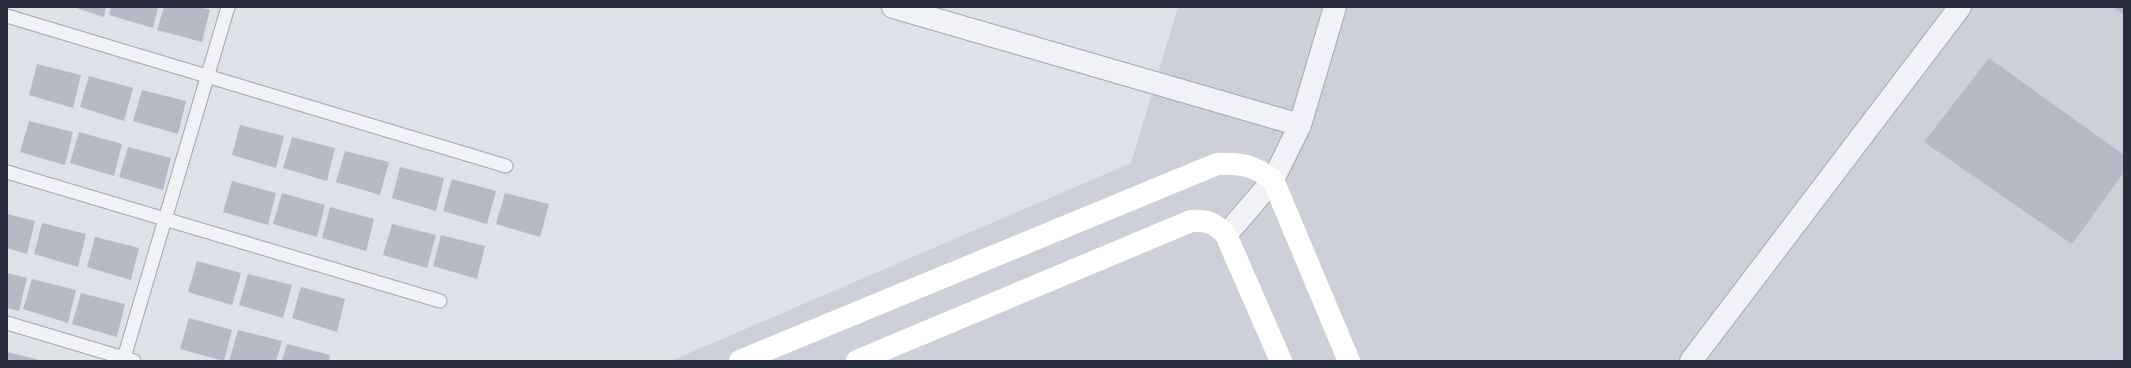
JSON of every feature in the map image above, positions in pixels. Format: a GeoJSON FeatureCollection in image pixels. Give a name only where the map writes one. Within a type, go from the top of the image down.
{"type":"FeatureCollection","features":[{"type":"Feature","properties":{"kind":"main road"},"geometry":{"type":"LineString","coordinates":[[740,361],[1217,164],[1239,163],[1258,169],[1273,180],[1349,361]]}},
{"type":"Feature","properties":{"kind":"main road"},"geometry":{"type":"LineString","coordinates":[[857,361],[1191,221],[1206,220],[1218,226],[1226,235],[1281,361]]}},
{"type":"Feature","properties":{"kind":"street"},"geometry":{"type":"LineString","coordinates":[[893,7],[1300,125]]}},
{"type":"Feature","properties":{"kind":"street"},"geometry":{"type":"LineString","coordinates":[[1226,235],[1273,180],[1300,125],[1335,7]]}},
{"type":"Feature","properties":{"kind":"street"},"geometry":{"type":"LineString","coordinates":[[1691,361],[1960,7]]}},
{"type":"Feature","properties":{"kind":"lane"},"geometry":{"type":"LineString","coordinates":[[7,323],[127,360],[164,219],[228,7]]}},
{"type":"Feature","properties":{"kind":"lane"},"geometry":{"type":"LineString","coordinates":[[7,16],[506,166]]}},
{"type":"Feature","properties":{"kind":"lane"},"geometry":{"type":"LineString","coordinates":[[7,172],[440,301]]}},
{"type":"Feature","properties":{"kind":"shaded area"},"geometry":{"type":"Polygon","coordinates":[[[1178,7],[2124,7],[2124,361],[671,361],[1131,163],[1178,7]]]}},
{"type":"Feature","properties":{"kind":"building"},"geometry":{"type":"Polygon","coordinates":[[[73,7],[106,7],[104,17],[73,7]]]}},
{"type":"Feature","properties":{"kind":"building"},"geometry":{"type":"Polygon","coordinates":[[[111,7],[158,7],[153,28],[109,15],[111,7]]]}},
{"type":"Feature","properties":{"kind":"building"},"geometry":{"type":"Polygon","coordinates":[[[164,7],[199,7],[210,10],[202,42],[157,30],[164,7]]]}},
{"type":"Feature","properties":{"kind":"building"},"geometry":{"type":"Polygon","coordinates":[[[2113,7],[2124,7],[2124,15],[2113,7]]]}},
{"type":"Feature","properties":{"kind":"building"},"geometry":{"type":"Polygon","coordinates":[[[1989,58],[2124,155],[2124,172],[2072,244],[1924,142],[1989,58]]]}},
{"type":"Feature","properties":{"kind":"building"},"geometry":{"type":"Polygon","coordinates":[[[37,64],[81,75],[73,108],[29,95],[37,64]]]}},
{"type":"Feature","properties":{"kind":"building"},"geometry":{"type":"Polygon","coordinates":[[[89,76],[133,88],[124,121],[80,107],[89,76]]]}},
{"type":"Feature","properties":{"kind":"building"},"geometry":{"type":"Polygon","coordinates":[[[142,90],[186,101],[178,134],[133,121],[142,90]]]}},
{"type":"Feature","properties":{"kind":"building"},"geometry":{"type":"Polygon","coordinates":[[[29,121],[73,132],[65,165],[20,152],[29,121]]]}},
{"type":"Feature","properties":{"kind":"building"},"geometry":{"type":"Polygon","coordinates":[[[240,125],[284,136],[276,168],[232,155],[240,125]]]}},
{"type":"Feature","properties":{"kind":"building"},"geometry":{"type":"Polygon","coordinates":[[[79,132],[122,144],[114,176],[70,163],[79,132]]]}},
{"type":"Feature","properties":{"kind":"building"},"geometry":{"type":"Polygon","coordinates":[[[292,137],[335,148],[327,181],[283,168],[292,137]]]}},
{"type":"Feature","properties":{"kind":"building"},"geometry":{"type":"Polygon","coordinates":[[[128,147],[171,158],[163,190],[119,177],[128,147]]]}},
{"type":"Feature","properties":{"kind":"building"},"geometry":{"type":"Polygon","coordinates":[[[345,151],[389,162],[380,195],[336,182],[345,151]]]}},
{"type":"Feature","properties":{"kind":"building"},"geometry":{"type":"Polygon","coordinates":[[[400,167],[444,178],[436,211],[392,198],[400,167]]]}},
{"type":"Feature","properties":{"kind":"building"},"geometry":{"type":"Polygon","coordinates":[[[452,179],[496,191],[487,224],[443,211],[452,179]]]}},
{"type":"Feature","properties":{"kind":"building"},"geometry":{"type":"Polygon","coordinates":[[[232,181],[276,193],[268,225],[223,212],[232,181]]]}},
{"type":"Feature","properties":{"kind":"building"},"geometry":{"type":"Polygon","coordinates":[[[282,193],[325,205],[317,237],[273,224],[282,193]]]}},
{"type":"Feature","properties":{"kind":"building"},"geometry":{"type":"Polygon","coordinates":[[[505,193],[549,204],[540,237],[496,224],[505,193]]]}},
{"type":"Feature","properties":{"kind":"building"},"geometry":{"type":"Polygon","coordinates":[[[330,207],[374,219],[366,251],[322,238],[330,207]]]}},
{"type":"Feature","properties":{"kind":"building"},"geometry":{"type":"Polygon","coordinates":[[[7,214],[35,221],[27,254],[7,248],[7,214]]]}},
{"type":"Feature","properties":{"kind":"building"},"geometry":{"type":"Polygon","coordinates":[[[42,223],[86,234],[78,267],[34,254],[42,223]]]}},
{"type":"Feature","properties":{"kind":"building"},"geometry":{"type":"Polygon","coordinates":[[[392,224],[436,235],[427,268],[383,255],[392,224]]]}},
{"type":"Feature","properties":{"kind":"building"},"geometry":{"type":"Polygon","coordinates":[[[441,235],[485,246],[477,279],[433,266],[441,235]]]}},
{"type":"Feature","properties":{"kind":"building"},"geometry":{"type":"Polygon","coordinates":[[[95,237],[139,248],[131,280],[87,267],[95,237]]]}},
{"type":"Feature","properties":{"kind":"building"},"geometry":{"type":"Polygon","coordinates":[[[197,261],[241,273],[232,305],[188,292],[197,261]]]}},
{"type":"Feature","properties":{"kind":"building"},"geometry":{"type":"Polygon","coordinates":[[[7,273],[27,278],[19,311],[7,308],[7,273]]]}},
{"type":"Feature","properties":{"kind":"building"},"geometry":{"type":"Polygon","coordinates":[[[248,274],[292,285],[283,318],[239,305],[248,274]]]}},
{"type":"Feature","properties":{"kind":"building"},"geometry":{"type":"Polygon","coordinates":[[[32,279],[76,290],[68,323],[23,309],[32,279]]]}},
{"type":"Feature","properties":{"kind":"building"},"geometry":{"type":"Polygon","coordinates":[[[301,287],[345,299],[337,332],[292,318],[301,287]]]}},
{"type":"Feature","properties":{"kind":"building"},"geometry":{"type":"Polygon","coordinates":[[[81,293],[125,304],[117,337],[72,324],[81,293]]]}},
{"type":"Feature","properties":{"kind":"building"},"geometry":{"type":"Polygon","coordinates":[[[189,318],[232,330],[224,361],[180,349],[189,318]]]}},
{"type":"Feature","properties":{"kind":"building"},"geometry":{"type":"Polygon","coordinates":[[[238,330],[282,341],[276,361],[229,361],[238,330]]]}},
{"type":"Feature","properties":{"kind":"building"},"geometry":{"type":"Polygon","coordinates":[[[287,344],[330,355],[329,361],[282,361],[287,344]]]}},
{"type":"Feature","properties":{"kind":"building"},"geometry":{"type":"Polygon","coordinates":[[[7,352],[40,360],[40,361],[7,361],[7,352]]]}}]}
